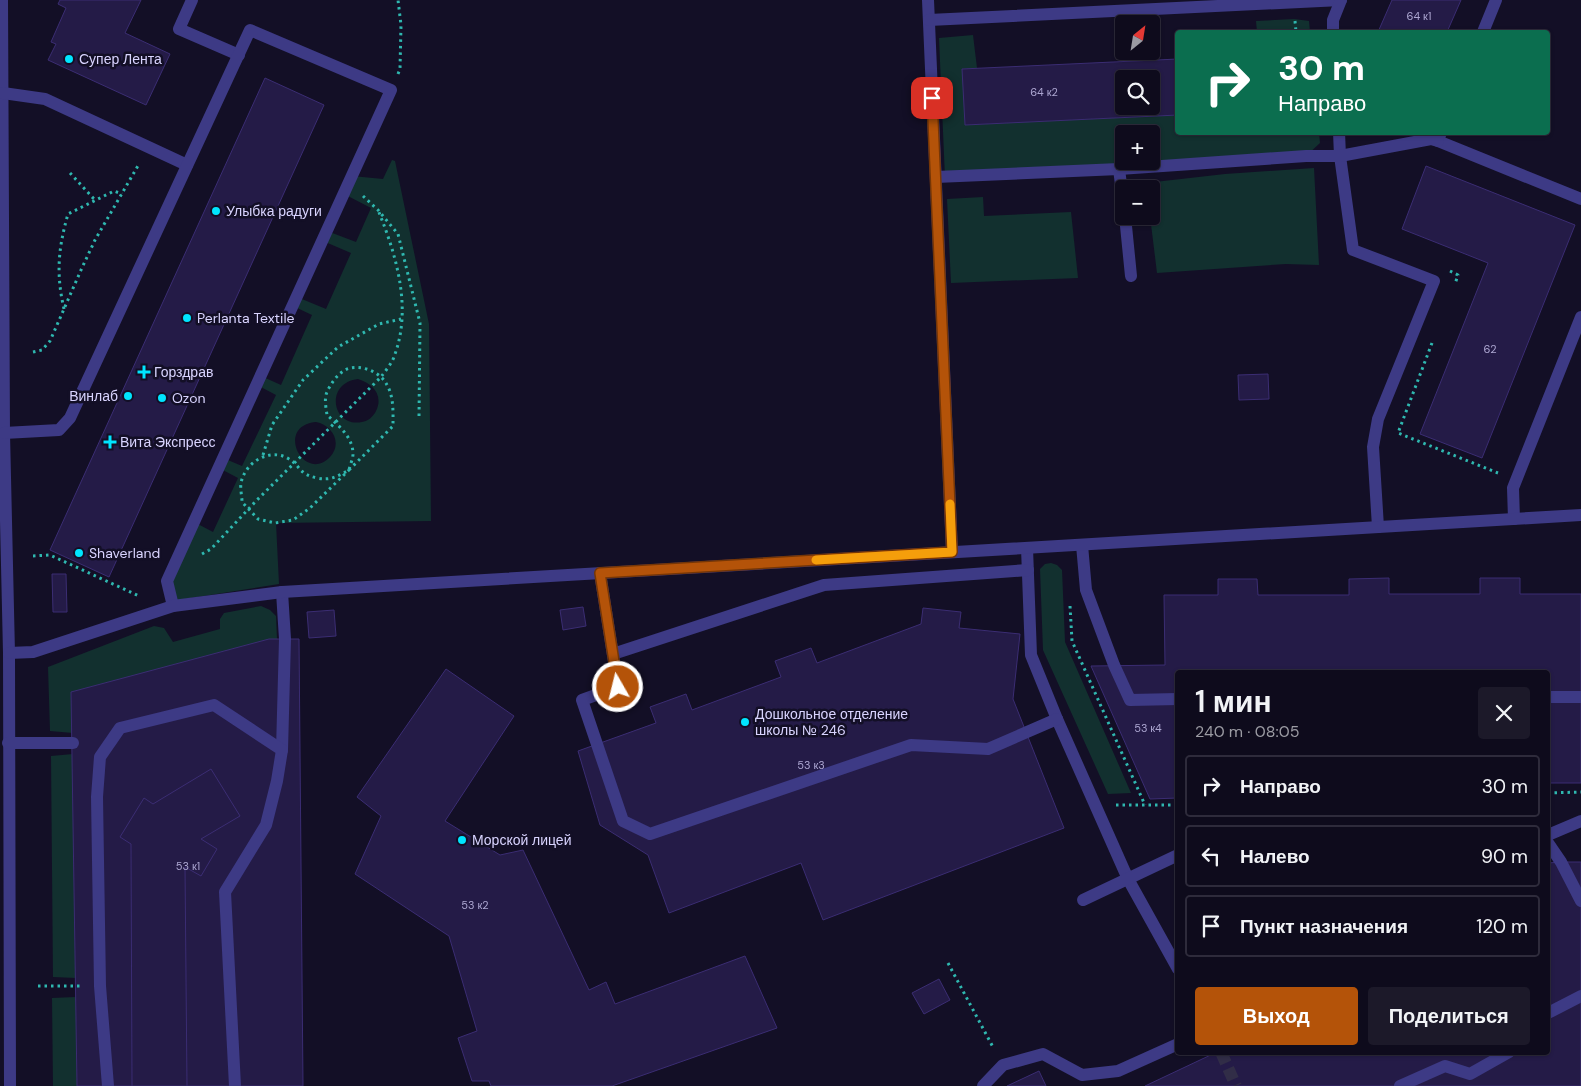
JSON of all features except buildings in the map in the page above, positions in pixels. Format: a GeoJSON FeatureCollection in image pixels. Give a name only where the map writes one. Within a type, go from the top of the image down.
{"type":"FeatureCollection","features":[{"type":"Feature","properties":{"kind":"street"},"geometry":{"type":"LineString","coordinates":[[2,0],[4,433],[9,653],[10,1086]]}},
{"type":"Feature","properties":{"kind":"street"},"geometry":{"type":"LineString","coordinates":[[192,0],[179,29],[239,55]]}},
{"type":"Feature","properties":{"kind":"street"},"geometry":{"type":"LineString","coordinates":[[928,0],[952,552]]}},
{"type":"Feature","properties":{"kind":"street"},"geometry":{"type":"LineString","coordinates":[[929,20],[1341,0],[1333,20],[1333,30]]}},
{"type":"Feature","properties":{"kind":"street"},"geometry":{"type":"LineString","coordinates":[[1484,30],[1496,0]]}},
{"type":"Feature","properties":{"kind":"street"},"geometry":{"type":"LineString","coordinates":[[4,433],[59,430],[70,418],[250,30],[391,90],[167,581],[173,606]]}},
{"type":"Feature","properties":{"kind":"street"},"geometry":{"type":"LineString","coordinates":[[2,93],[45,98],[187,165]]}},
{"type":"Feature","properties":{"kind":"street"},"geometry":{"type":"LineString","coordinates":[[1339,135],[1340,156],[1353,250],[1434,281],[1378,419],[1373,447],[1378,527]]}},
{"type":"Feature","properties":{"kind":"street"},"geometry":{"type":"LineString","coordinates":[[1160,166],[1306,156],[1340,156],[1439,137],[1581,199]]}},
{"type":"Feature","properties":{"kind":"street"},"geometry":{"type":"LineString","coordinates":[[936,177],[1115,169]]}},
{"type":"Feature","properties":{"kind":"street"},"geometry":{"type":"LineString","coordinates":[[1125,225],[1130,276]]}},
{"type":"Feature","properties":{"kind":"street"},"geometry":{"type":"LineString","coordinates":[[1514,519],[1513,488],[1581,317]]}},
{"type":"Feature","properties":{"kind":"street"},"geometry":{"type":"LineString","coordinates":[[9,653],[34,652],[173,606],[282,592],[1581,515]]}},
{"type":"Feature","properties":{"kind":"street"},"geometry":{"type":"LineString","coordinates":[[1082,544],[1086,590],[1114,665],[1130,700],[1175,699]]}},
{"type":"Feature","properties":{"kind":"street"},"geometry":{"type":"LineString","coordinates":[[1027,548],[1032,655],[1057,718],[1128,879],[1175,965]]}},
{"type":"Feature","properties":{"kind":"street"},"geometry":{"type":"LineString","coordinates":[[613,654],[824,585],[1028,570]]}},
{"type":"Feature","properties":{"kind":"street"},"geometry":{"type":"LineString","coordinates":[[600,573],[618,687],[582,700],[623,821],[650,834],[911,745],[988,749],[1057,718]]}},
{"type":"Feature","properties":{"kind":"street"},"geometry":{"type":"LineString","coordinates":[[235,1086],[225,892],[266,825],[277,781],[282,750],[285,639],[282,592]]}},
{"type":"Feature","properties":{"kind":"street"},"geometry":{"type":"LineString","coordinates":[[1550,697],[1581,697]]}},
{"type":"Feature","properties":{"kind":"street"},"geometry":{"type":"LineString","coordinates":[[108,1086],[100,986],[97,796],[100,757],[120,728],[214,705],[282,750]]}},
{"type":"Feature","properties":{"kind":"street"},"geometry":{"type":"LineString","coordinates":[[8,743],[73,743]]}},
{"type":"Feature","properties":{"kind":"street"},"geometry":{"type":"LineString","coordinates":[[1550,834],[1581,821]]}},
{"type":"Feature","properties":{"kind":"street"},"geometry":{"type":"LineString","coordinates":[[1550,845],[1581,901]]}},
{"type":"Feature","properties":{"kind":"street"},"geometry":{"type":"LineString","coordinates":[[1083,900],[1175,856]]}},
{"type":"Feature","properties":{"kind":"street"},"geometry":{"type":"LineString","coordinates":[[1550,1011],[1581,996]]}},
{"type":"Feature","properties":{"kind":"street"},"geometry":{"type":"LineString","coordinates":[[983,1086],[1003,1065],[1043,1054],[1082,1075],[1118,1071],[1175,1045]]}},
{"type":"Feature","properties":{"kind":"street"},"geometry":{"type":"LineString","coordinates":[[1400,1086],[1445,1066],[1470,1074],[1505,1055]]}},
{"type":"Feature","properties":{"kind":"path"},"geometry":{"type":"LineString","coordinates":[[391,90],[400,69],[401,25],[398,0]]}},
{"type":"Feature","properties":{"kind":"path"},"geometry":{"type":"LineString","coordinates":[[1294,19],[1296,30]]}},
{"type":"Feature","properties":{"kind":"path"},"geometry":{"type":"LineString","coordinates":[[33,352],[42,350],[50,341],[80,270],[95,240],[138,166],[147,146]]}},
{"type":"Feature","properties":{"kind":"path"},"geometry":{"type":"LineString","coordinates":[[70,173],[94,200]]}},
{"type":"Feature","properties":{"kind":"path"},"geometry":{"type":"LineString","coordinates":[[350,182],[378,210],[398,234],[420,323],[419,418]]}},
{"type":"Feature","properties":{"kind":"path"},"geometry":{"type":"LineString","coordinates":[[64,310],[59,285],[59,258],[62,232],[68,214],[114,191],[122,194]]}},
{"type":"Feature","properties":{"kind":"path"},"geometry":{"type":"LineString","coordinates":[[177,560],[191,560],[211,548],[381,377],[395,355],[403,309],[392,244],[378,210]]}},
{"type":"Feature","properties":{"kind":"path"},"geometry":{"type":"LineString","coordinates":[[1441,268],[1458,274],[1452,292]]}},
{"type":"Feature","properties":{"kind":"path"},"geometry":{"type":"LineString","coordinates":[[263,455],[278,455],[289,459],[303,474],[332,480],[349,470],[353,454],[350,440],[327,415],[326,394],[332,381],[348,369],[362,367],[381,377],[387,383],[393,409],[393,426],[349,470],[310,508],[293,520],[275,523],[258,519],[242,502],[241,482],[248,467],[263,455],[272,425],[303,380],[338,347],[379,324],[402,319]]}},
{"type":"Feature","properties":{"kind":"path"},"geometry":{"type":"LineString","coordinates":[[1435,336],[1398,434],[1506,476]]}},
{"type":"Feature","properties":{"kind":"path"},"geometry":{"type":"LineString","coordinates":[[33,556],[50,555],[143,597]]}},
{"type":"Feature","properties":{"kind":"path"},"geometry":{"type":"LineString","coordinates":[[1086,590],[1069,591],[1072,641],[1145,805]]}},
{"type":"Feature","properties":{"kind":"path"},"geometry":{"type":"LineString","coordinates":[[1550,792],[1581,792]]}},
{"type":"Feature","properties":{"kind":"path"},"geometry":{"type":"LineString","coordinates":[[1095,806],[1175,805]]}},
{"type":"Feature","properties":{"kind":"path"},"geometry":{"type":"LineString","coordinates":[[948,963],[1003,1065]]}},
{"type":"Feature","properties":{"kind":"path"},"geometry":{"type":"LineString","coordinates":[[38,986],[84,986]]}},
{"type":"Feature","properties":{"kind":"green space"},"geometry":{"type":"Polygon","coordinates":[[[1294,19],[1309,21],[1310,30],[1257,30],[1256,21],[1294,19]]]}},
{"type":"Feature","properties":{"kind":"green space"},"geometry":{"type":"Polygon","coordinates":[[[973,35],[977,68],[963,69],[965,125],[1175,115],[1175,135],[1319,135],[1320,143],[1306,156],[1160,165],[1160,125],[1115,125],[1115,168],[945,178],[939,38],[973,35]]]}},
{"type":"Feature","properties":{"kind":"green space"},"geometry":{"type":"Polygon","coordinates":[[[392,160],[395,161],[429,324],[431,521],[276,523],[279,584],[172,601],[167,581],[194,522],[213,532],[238,478],[219,468],[223,458],[242,466],[276,395],[257,385],[261,376],[281,385],[312,315],[293,306],[297,297],[326,309],[351,253],[323,241],[327,231],[356,242],[371,208],[344,194],[352,176],[383,179],[392,160]],[[358,379],[347,382],[340,388],[336,396],[339,412],[344,418],[352,422],[362,422],[372,417],[379,400],[375,390],[368,383],[358,379]],[[316,422],[303,426],[297,433],[295,442],[297,451],[303,459],[311,463],[320,463],[330,457],[336,446],[334,435],[331,431],[316,422]]]}},
{"type":"Feature","properties":{"kind":"green space"},"geometry":{"type":"Polygon","coordinates":[[[1314,168],[1319,265],[1286,264],[1157,273],[1151,225],[1160,225],[1160,181],[1225,174],[1314,168]]]}},
{"type":"Feature","properties":{"kind":"green space"},"geometry":{"type":"Polygon","coordinates":[[[983,197],[984,216],[1071,212],[1078,278],[951,283],[947,199],[983,197]]]}},
{"type":"Feature","properties":{"kind":"green space"},"geometry":{"type":"Polygon","coordinates":[[[1045,564],[1057,565],[1062,570],[1065,642],[1131,793],[1108,794],[1043,650],[1040,569],[1045,564]]]}},
{"type":"Feature","properties":{"kind":"green space"},"geometry":{"type":"Polygon","coordinates":[[[261,606],[270,610],[276,616],[277,639],[73,733],[50,731],[48,667],[154,626],[164,628],[173,642],[220,629],[220,619],[224,613],[261,606]]]}},
{"type":"Feature","properties":{"kind":"green space"},"geometry":{"type":"Polygon","coordinates":[[[73,754],[76,978],[53,977],[51,756],[73,754]]]}},
{"type":"Feature","properties":{"kind":"green space"},"geometry":{"type":"Polygon","coordinates":[[[76,997],[77,1086],[53,1086],[52,998],[76,997]]]}},
{"type":"Feature","properties":{"kind":"tunnel"},"geometry":{"type":"LineString","coordinates":[[1222,1055],[1236,1086]]}},
{"type":"Feature","properties":{"kind":"slow traffic"},"geometry":{"type":"LineString","coordinates":[[816,560],[952,552],[950,504]]}},
{"type":"Feature","properties":{"kind":"place","name":"Супер Лента"},"geometry":{"type":"Point","coordinates":[69,59]}},
{"type":"Feature","properties":{"kind":"place","name":"Улыбка радуги"},"geometry":{"type":"Point","coordinates":[216,211]}},
{"type":"Feature","properties":{"kind":"place","name":"Perlanta Textile"},"geometry":{"type":"Point","coordinates":[187,318]}},
{"type":"Feature","properties":{"kind":"place","name":"Горздрав"},"geometry":{"type":"Point","coordinates":[144,372]}},
{"type":"Feature","properties":{"kind":"place","name":"Винлаб"},"geometry":{"type":"Point","coordinates":[128,396]}},
{"type":"Feature","properties":{"kind":"place","name":"Ozon"},"geometry":{"type":"Point","coordinates":[162,398]}},
{"type":"Feature","properties":{"kind":"place","name":"Вита Экспресс"},"geometry":{"type":"Point","coordinates":[110,442]}},
{"type":"Feature","properties":{"kind":"place","name":"Shaverland"},"geometry":{"type":"Point","coordinates":[79,553]}},
{"type":"Feature","properties":{"kind":"place","name":"Дошкольное отделение школы № 246"},"geometry":{"type":"Point","coordinates":[745,722]}},
{"type":"Feature","properties":{"kind":"place","name":"Морской лицей"},"geometry":{"type":"Point","coordinates":[462,840]}},
{"type":"Feature","properties":{"kind":"route"},"geometry":{"type":"LineString","coordinates":[[618,687],[600,573],[952,552],[932,98]]}}]}
